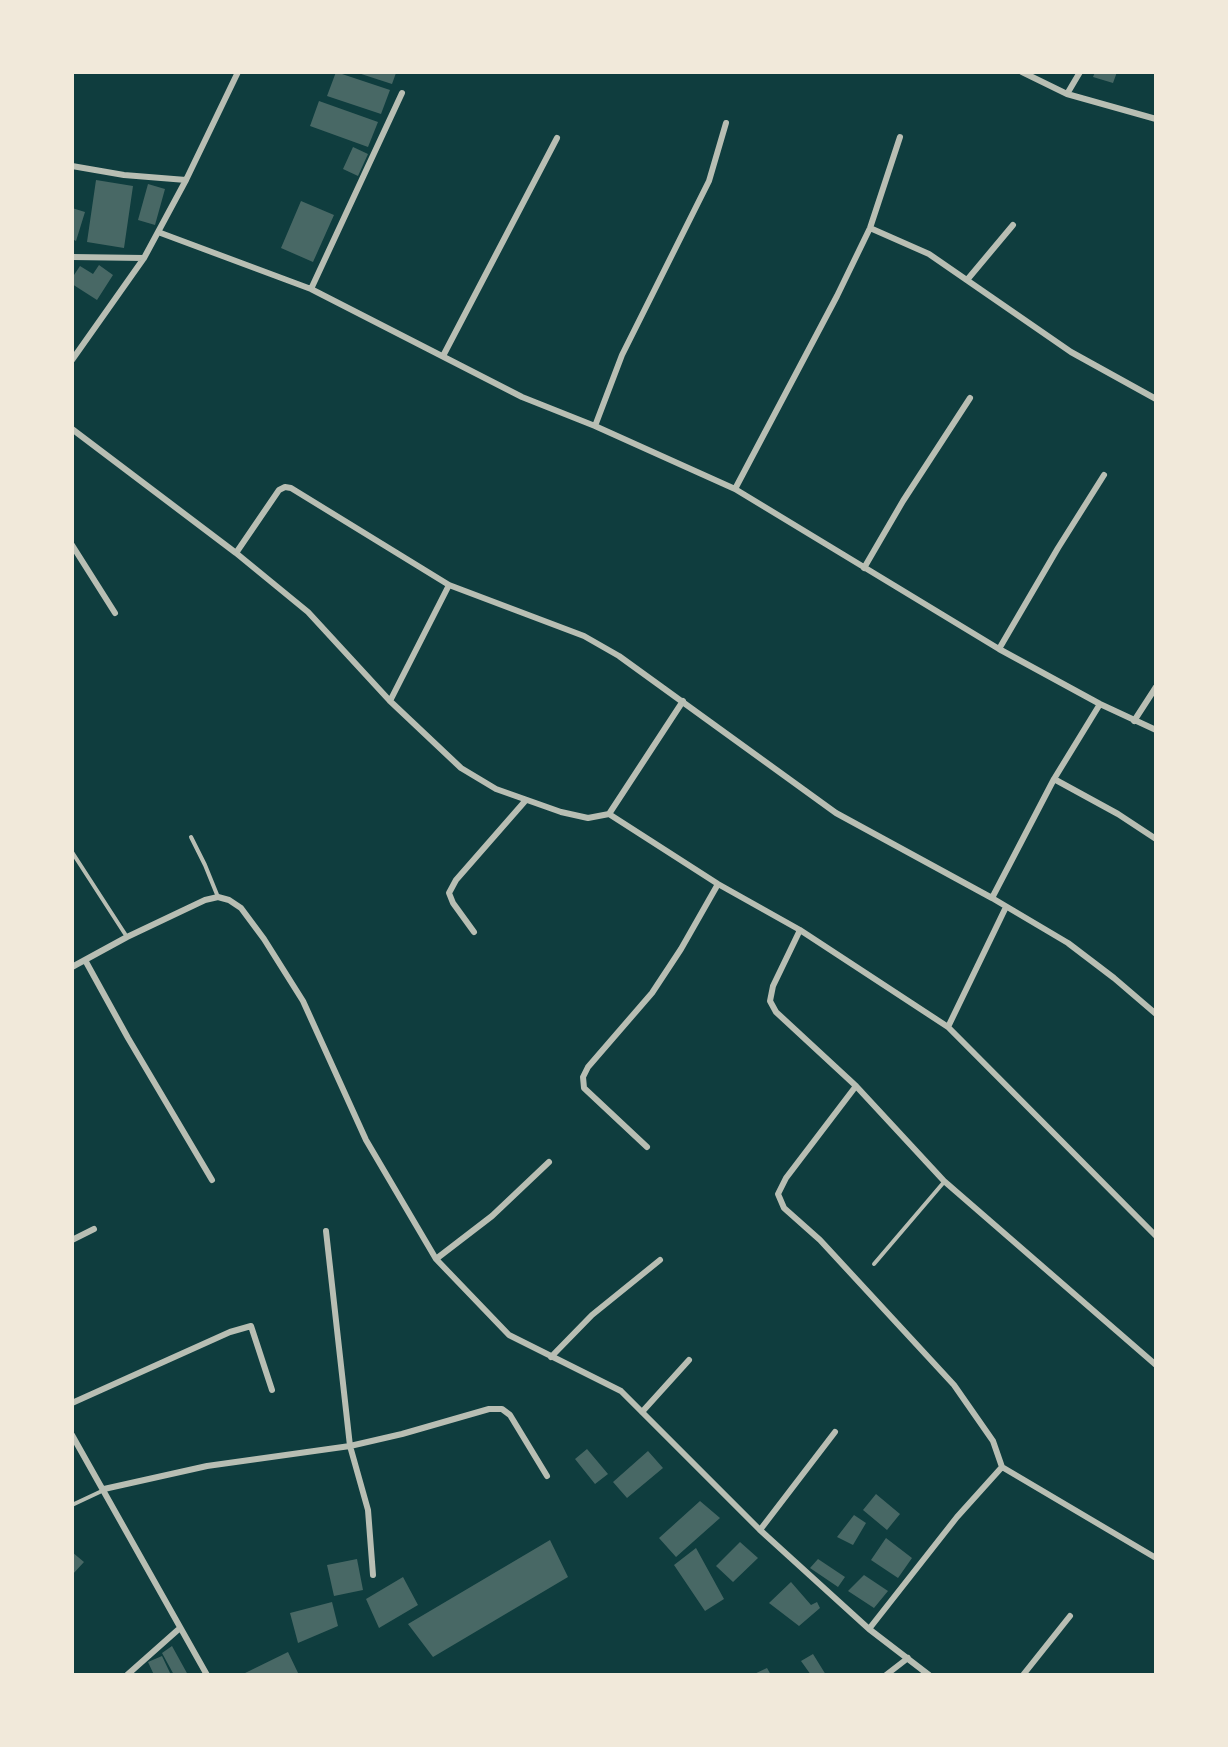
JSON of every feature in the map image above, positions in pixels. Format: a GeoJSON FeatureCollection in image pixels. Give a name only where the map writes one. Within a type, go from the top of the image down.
{"type":"FeatureCollection","features":[{"type":"Feature","properties":{"kind":"street"},"geometry":{"type":"LineString","coordinates":[[72,360],[144,258],[186,180],[238,72]]}},
{"type":"Feature","properties":{"kind":"street"},"geometry":{"type":"LineString","coordinates":[[1022,72],[1066,94],[1156,119]]}},
{"type":"Feature","properties":{"kind":"street"},"geometry":{"type":"LineString","coordinates":[[1066,94],[1080,72]]}},
{"type":"Feature","properties":{"kind":"street"},"geometry":{"type":"LineString","coordinates":[[311,289],[402,93]]}},
{"type":"Feature","properties":{"kind":"street"},"geometry":{"type":"LineString","coordinates":[[595,426],[622,355],[709,181],[726,123]]}},
{"type":"Feature","properties":{"kind":"street"},"geometry":{"type":"LineString","coordinates":[[735,489],[837,296],[870,228],[900,137]]}},
{"type":"Feature","properties":{"kind":"street"},"geometry":{"type":"LineString","coordinates":[[444,356],[557,138]]}},
{"type":"Feature","properties":{"kind":"street"},"geometry":{"type":"LineString","coordinates":[[72,166],[124,175],[186,180]]}},
{"type":"Feature","properties":{"kind":"street"},"geometry":{"type":"LineString","coordinates":[[967,280],[1013,225]]}},
{"type":"Feature","properties":{"kind":"street"},"geometry":{"type":"LineString","coordinates":[[870,228],[929,254],[1071,352],[1156,399]]}},
{"type":"Feature","properties":{"kind":"street"},"geometry":{"type":"LineString","coordinates":[[158,232],[311,289],[522,397],[595,426],[735,489],[999,649],[1100,704],[1156,730]]}},
{"type":"Feature","properties":{"kind":"street"},"geometry":{"type":"LineString","coordinates":[[72,257],[144,258]]}},
{"type":"Feature","properties":{"kind":"street"},"geometry":{"type":"LineString","coordinates":[[864,568],[903,501],[970,398]]}},
{"type":"Feature","properties":{"kind":"street"},"geometry":{"type":"LineString","coordinates":[[72,429],[236,553],[308,612],[390,700],[461,768],[496,789],[561,812],[588,818],[609,814],[718,884],[800,930],[948,1027],[1156,1236]]}},
{"type":"Feature","properties":{"kind":"street"},"geometry":{"type":"LineString","coordinates":[[999,649],[1104,475]]}},
{"type":"Feature","properties":{"kind":"street"},"geometry":{"type":"LineString","coordinates":[[236,553],[279,490],[285,487],[291,488],[449,585],[584,636],[619,656],[836,813],[992,898],[1068,943],[1156,1014]]}},
{"type":"Feature","properties":{"kind":"street"},"geometry":{"type":"LineString","coordinates":[[72,545],[115,613]]}},
{"type":"Feature","properties":{"kind":"street"},"geometry":{"type":"LineString","coordinates":[[390,700],[449,585]]}},
{"type":"Feature","properties":{"kind":"street"},"geometry":{"type":"LineString","coordinates":[[1134,721],[1156,687]]}},
{"type":"Feature","properties":{"kind":"street"},"geometry":{"type":"LineString","coordinates":[[609,814],[683,701]]}},
{"type":"Feature","properties":{"kind":"street"},"geometry":{"type":"LineString","coordinates":[[992,898],[1054,779],[1100,704]]}},
{"type":"Feature","properties":{"kind":"street"},"geometry":{"type":"LineString","coordinates":[[1054,779],[1118,814],[1156,839]]}},
{"type":"Feature","properties":{"kind":"street"},"geometry":{"type":"LineString","coordinates":[[474,932],[448,893],[456,880],[526,800]]}},
{"type":"Feature","properties":{"kind":"street"},"geometry":{"type":"LineString","coordinates":[[647,1147],[584,1088],[583,1077],[588,1067],[651,993],[681,949],[718,884]]}},
{"type":"Feature","properties":{"kind":"street"},"geometry":{"type":"LineString","coordinates":[[72,967],[205,900],[218,897],[229,900],[241,908],[264,939],[303,1001],[366,1140],[436,1259],[509,1335],[621,1391],[760,1530],[869,1629],[929,1675]]}},
{"type":"Feature","properties":{"kind":"street"},"geometry":{"type":"LineString","coordinates":[[948,1027],[1006,907]]}},
{"type":"Feature","properties":{"kind":"street"},"geometry":{"type":"LineString","coordinates":[[800,930],[773,987],[770,1001],[776,1011],[856,1086],[944,1181],[1156,1365]]}},
{"type":"Feature","properties":{"kind":"street"},"geometry":{"type":"LineString","coordinates":[[85,960],[212,1180]]}},
{"type":"Feature","properties":{"kind":"street"},"geometry":{"type":"LineString","coordinates":[[856,1086],[786,1178],[778,1194],[784,1208],[820,1240],[954,1385],[993,1441],[1002,1467],[1156,1558]]}},
{"type":"Feature","properties":{"kind":"street"},"geometry":{"type":"LineString","coordinates":[[436,1259],[492,1216],[549,1162]]}},
{"type":"Feature","properties":{"kind":"street"},"geometry":{"type":"LineString","coordinates":[[72,1240],[94,1229]]}},
{"type":"Feature","properties":{"kind":"street"},"geometry":{"type":"LineString","coordinates":[[326,1231],[350,1446],[368,1510],[373,1575]]}},
{"type":"Feature","properties":{"kind":"street"},"geometry":{"type":"LineString","coordinates":[[551,1357],[592,1315],[660,1260]]}},
{"type":"Feature","properties":{"kind":"street"},"geometry":{"type":"LineString","coordinates":[[72,1403],[230,1332],[250,1326],[272,1390]]}},
{"type":"Feature","properties":{"kind":"street"},"geometry":{"type":"LineString","coordinates":[[642,1412],[689,1360]]}},
{"type":"Feature","properties":{"kind":"street"},"geometry":{"type":"LineString","coordinates":[[104,1490],[207,1466],[350,1446],[489,1409],[502,1409],[510,1415],[547,1476]]}},
{"type":"Feature","properties":{"kind":"street"},"geometry":{"type":"LineString","coordinates":[[760,1530],[835,1432]]}},
{"type":"Feature","properties":{"kind":"street"},"geometry":{"type":"LineString","coordinates":[[72,1435],[207,1675]]}},
{"type":"Feature","properties":{"kind":"street"},"geometry":{"type":"LineString","coordinates":[[869,1629],[957,1517],[1002,1467]]}},
{"type":"Feature","properties":{"kind":"street"},"geometry":{"type":"LineString","coordinates":[[1023,1675],[1070,1616]]}},
{"type":"Feature","properties":{"kind":"street"},"geometry":{"type":"LineString","coordinates":[[128,1675],[180,1628]]}},
{"type":"Feature","properties":{"kind":"street"},"geometry":{"type":"LineString","coordinates":[[886,1675],[908,1658]]}},
{"type":"Feature","properties":{"kind":"lane"},"geometry":{"type":"LineString","coordinates":[[191,837],[218,897]]}},
{"type":"Feature","properties":{"kind":"lane"},"geometry":{"type":"LineString","coordinates":[[72,852],[128,937]]}},
{"type":"Feature","properties":{"kind":"lane"},"geometry":{"type":"LineString","coordinates":[[874,1263],[944,1181]]}},
{"type":"Feature","properties":{"kind":"lane"},"geometry":{"type":"LineString","coordinates":[[72,1505],[104,1490]]}},
{"type":"Feature","properties":{"kind":"building"},"geometry":{"type":"Polygon","coordinates":[[[336,72],[390,90],[381,114],[327,96],[336,72]]]}},
{"type":"Feature","properties":{"kind":"building"},"geometry":{"type":"Polygon","coordinates":[[[355,72],[393,72],[396,73],[392,84],[355,72]]]}},
{"type":"Feature","properties":{"kind":"building"},"geometry":{"type":"Polygon","coordinates":[[[1095,72],[1117,72],[1113,83],[1093,77],[1095,72]]]}},
{"type":"Feature","properties":{"kind":"building"},"geometry":{"type":"Polygon","coordinates":[[[319,101],[378,122],[368,147],[310,126],[319,101]]]}},
{"type":"Feature","properties":{"kind":"building"},"geometry":{"type":"Polygon","coordinates":[[[353,147],[368,154],[358,176],[343,169],[353,147]]]}},
{"type":"Feature","properties":{"kind":"building"},"geometry":{"type":"Polygon","coordinates":[[[96,180],[133,186],[124,248],[87,242],[96,180]]]}},
{"type":"Feature","properties":{"kind":"building"},"geometry":{"type":"Polygon","coordinates":[[[148,184],[165,189],[155,225],[138,220],[148,184]]]}},
{"type":"Feature","properties":{"kind":"building"},"geometry":{"type":"Polygon","coordinates":[[[301,201],[334,215],[313,262],[281,248],[301,201]]]}},
{"type":"Feature","properties":{"kind":"building"},"geometry":{"type":"Polygon","coordinates":[[[72,208],[85,212],[76,241],[72,239],[72,208]]]}},
{"type":"Feature","properties":{"kind":"building"},"geometry":{"type":"Polygon","coordinates":[[[99,265],[113,275],[97,300],[72,284],[72,278],[80,266],[93,274],[99,265]]]}},
{"type":"Feature","properties":{"kind":"building"},"geometry":{"type":"Polygon","coordinates":[[[587,1449],[608,1474],[595,1484],[575,1459],[587,1449]]]}},
{"type":"Feature","properties":{"kind":"building"},"geometry":{"type":"Polygon","coordinates":[[[648,1451],[663,1468],[627,1498],[613,1482],[648,1451]]]}},
{"type":"Feature","properties":{"kind":"building"},"geometry":{"type":"Polygon","coordinates":[[[876,1494],[900,1514],[887,1530],[863,1510],[876,1494]]]}},
{"type":"Feature","properties":{"kind":"building"},"geometry":{"type":"Polygon","coordinates":[[[700,1501],[720,1518],[676,1557],[659,1538],[700,1501]]]}},
{"type":"Feature","properties":{"kind":"building"},"geometry":{"type":"Polygon","coordinates":[[[854,1515],[866,1523],[853,1545],[837,1537],[854,1515]]]}},
{"type":"Feature","properties":{"kind":"building"},"geometry":{"type":"Polygon","coordinates":[[[886,1538],[912,1558],[898,1578],[871,1560],[886,1538]]]}},
{"type":"Feature","properties":{"kind":"building"},"geometry":{"type":"Polygon","coordinates":[[[550,1540],[568,1577],[433,1657],[408,1624],[550,1540]]]}},
{"type":"Feature","properties":{"kind":"building"},"geometry":{"type":"Polygon","coordinates":[[[740,1542],[758,1558],[733,1582],[716,1566],[740,1542]]]}},
{"type":"Feature","properties":{"kind":"building"},"geometry":{"type":"Polygon","coordinates":[[[696,1548],[724,1599],[705,1611],[674,1565],[696,1548]]]}},
{"type":"Feature","properties":{"kind":"building"},"geometry":{"type":"Polygon","coordinates":[[[72,1552],[84,1562],[72,1575],[72,1552]]]}},
{"type":"Feature","properties":{"kind":"building"},"geometry":{"type":"Polygon","coordinates":[[[357,1559],[363,1590],[334,1596],[327,1565],[357,1559]]]}},
{"type":"Feature","properties":{"kind":"building"},"geometry":{"type":"Polygon","coordinates":[[[818,1559],[845,1577],[838,1587],[810,1568],[818,1559]]]}},
{"type":"Feature","properties":{"kind":"building"},"geometry":{"type":"Polygon","coordinates":[[[864,1575],[888,1591],[874,1608],[848,1591],[864,1575]]]}},
{"type":"Feature","properties":{"kind":"building"},"geometry":{"type":"Polygon","coordinates":[[[403,1577],[418,1605],[379,1628],[366,1599],[403,1577]]]}},
{"type":"Feature","properties":{"kind":"building"},"geometry":{"type":"Polygon","coordinates":[[[791,1582],[811,1605],[817,1602],[820,1608],[799,1626],[769,1603],[791,1582]]]}},
{"type":"Feature","properties":{"kind":"building"},"geometry":{"type":"Polygon","coordinates":[[[332,1602],[338,1626],[298,1643],[290,1613],[332,1602]]]}},
{"type":"Feature","properties":{"kind":"building"},"geometry":{"type":"Polygon","coordinates":[[[172,1646],[188,1675],[174,1675],[162,1653],[172,1646]]]}},
{"type":"Feature","properties":{"kind":"building"},"geometry":{"type":"Polygon","coordinates":[[[288,1652],[299,1675],[241,1675],[288,1652]]]}},
{"type":"Feature","properties":{"kind":"building"},"geometry":{"type":"Polygon","coordinates":[[[813,1654],[826,1675],[811,1675],[801,1661],[813,1654]]]}},
{"type":"Feature","properties":{"kind":"building"},"geometry":{"type":"Polygon","coordinates":[[[162,1656],[171,1675],[154,1675],[148,1662],[162,1656]]]}},
{"type":"Feature","properties":{"kind":"building"},"geometry":{"type":"Polygon","coordinates":[[[767,1668],[771,1675],[752,1675],[767,1668]]]}}]}
